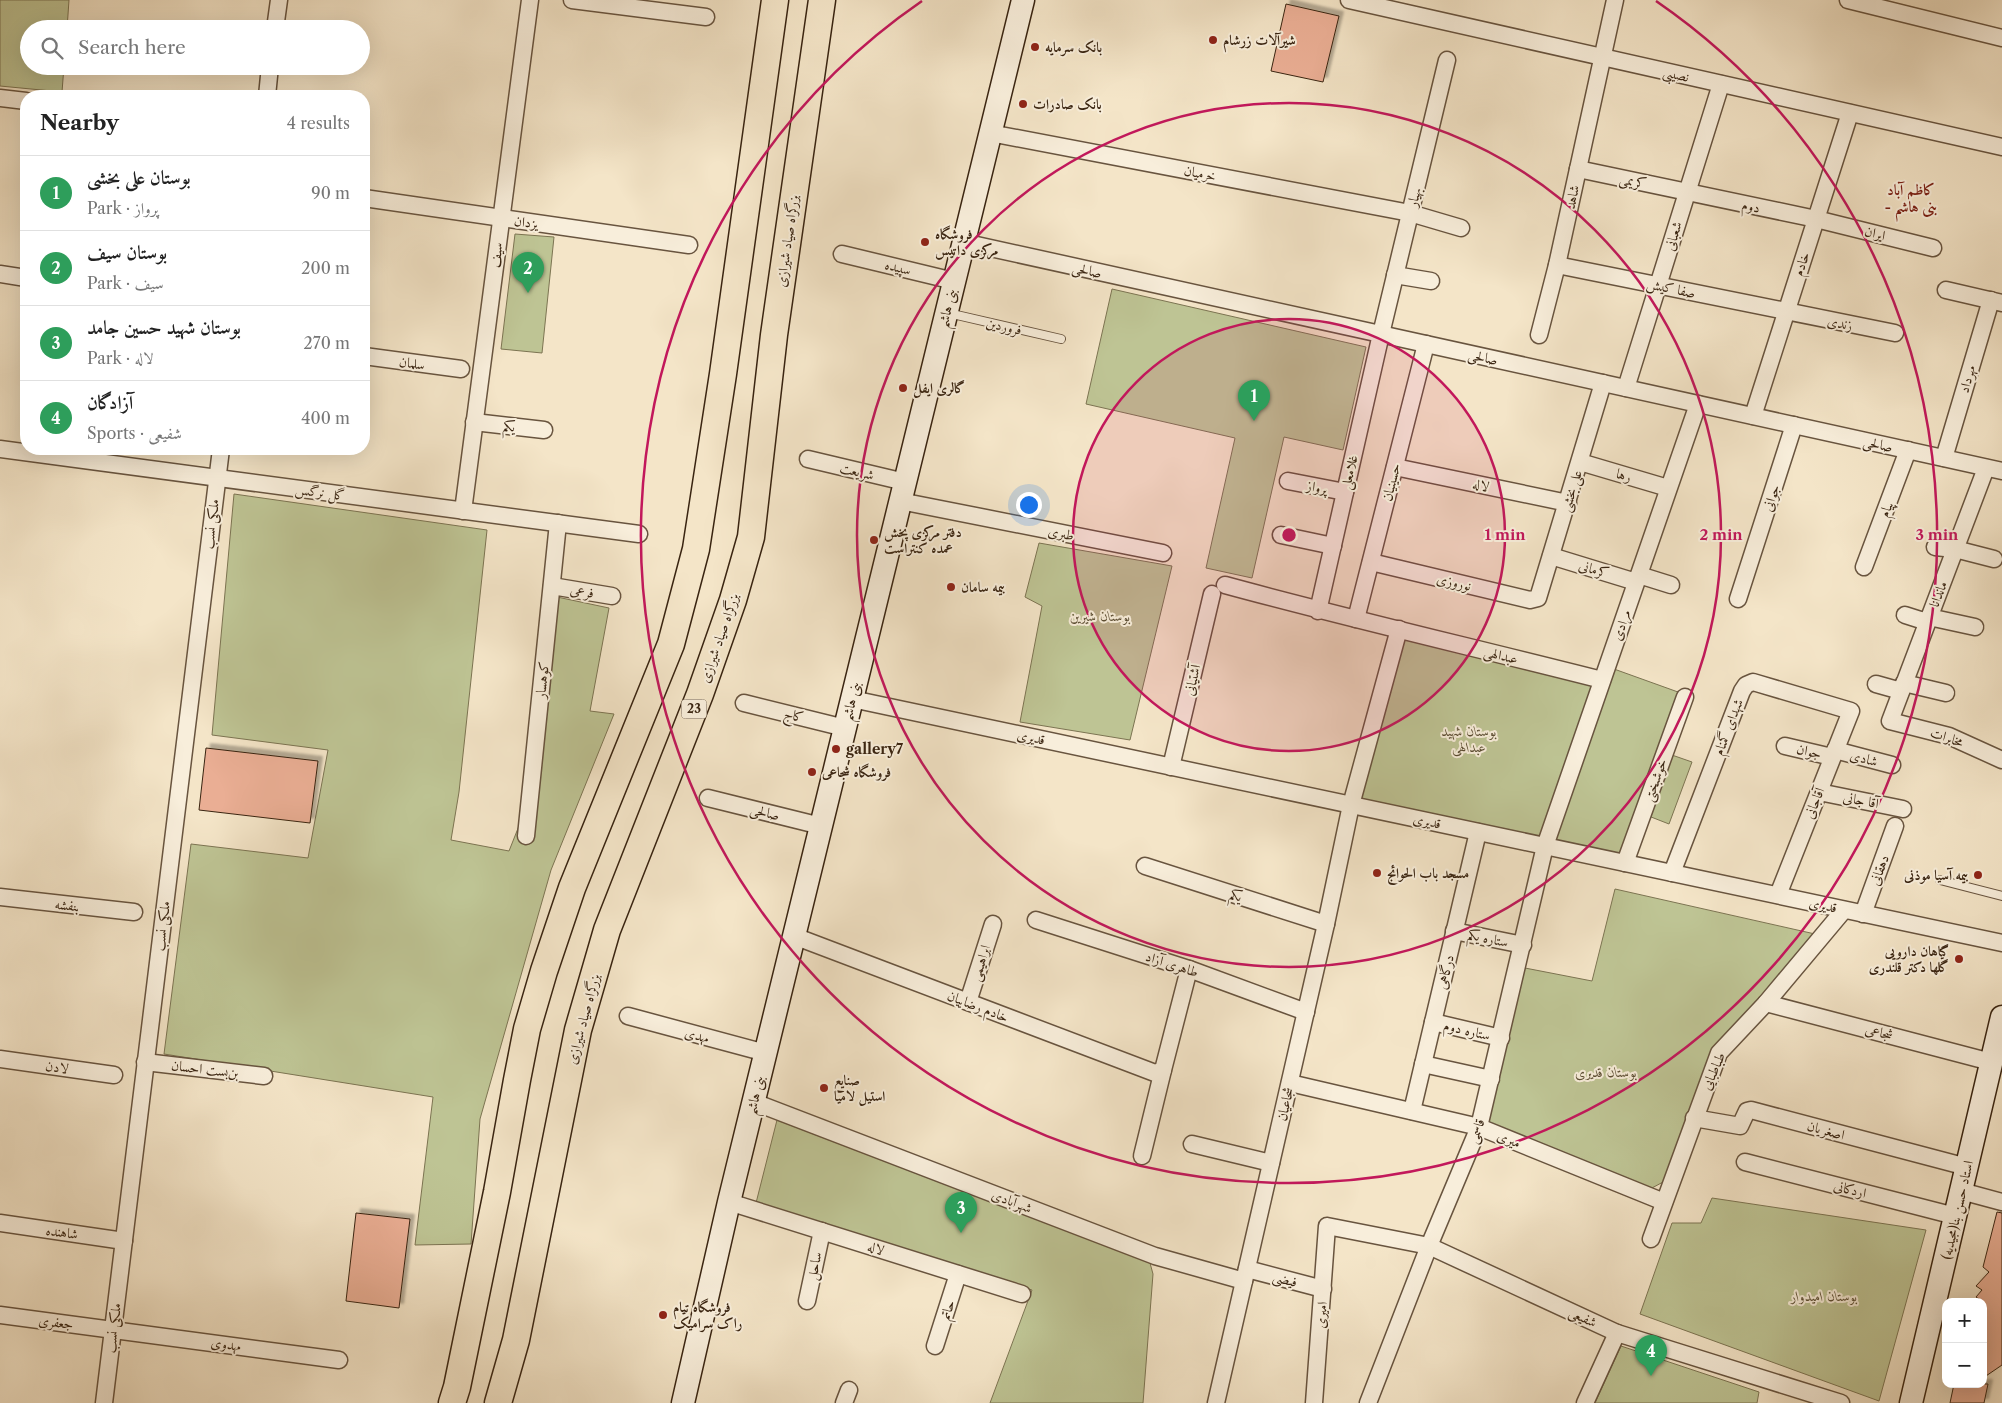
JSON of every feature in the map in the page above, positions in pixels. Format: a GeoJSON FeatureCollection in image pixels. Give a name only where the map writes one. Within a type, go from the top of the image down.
{"type":"FeatureCollection","features":[{"type":"Feature","properties":{"kind":"highway"},"geometry":{"type":"LineString","coordinates":[[452,1403],[457,1387],[497,1192],[528,1029],[541,980],[572,888],[671,644],[696,549],[723,374],[775,0]]}},
{"type":"Feature","properties":{"kind":"highway","name":"بزرگراه صیاد شیرازی"},"geometry":{"type":"LineString","coordinates":[[498,1403],[516,1340],[578,1030],[611,921],[700,694],[733,600],[751,537],[774,335],[822,0]]}},
{"type":"Feature","properties":{"kind":"main road","name":"بنی هاشم"},"geometry":{"type":"LineString","coordinates":[[682,1403],[729,1202],[1023,0]]}},
{"type":"Feature","properties":{"kind":"main road","name":"استاد حسن بنا(مجیدیه)"},"geometry":{"type":"LineString","coordinates":[[1911,1403],[1961,1191],[1996,1057],[2002,1017]]}},
{"type":"Feature","properties":{"kind":"street"},"geometry":{"type":"LineString","coordinates":[[276,20],[279,0]]}},
{"type":"Feature","properties":{"kind":"street","name":"سیف"},"geometry":{"type":"LineString","coordinates":[[463,511],[530,0]]}},
{"type":"Feature","properties":{"kind":"street"},"geometry":{"type":"LineString","coordinates":[[572,0],[706,17]]}},
{"type":"Feature","properties":{"kind":"street","name":"نصیبی"},"geometry":{"type":"LineString","coordinates":[[1349,0],[2002,147]]}},
{"type":"Feature","properties":{"kind":"street","name":"شاهد"},"geometry":{"type":"LineString","coordinates":[[1539,335],[1557,265],[1615,0]]}},
{"type":"Feature","properties":{"kind":"street"},"geometry":{"type":"LineString","coordinates":[[1848,0],[2002,38]]}},
{"type":"Feature","properties":{"kind":"street","name":"بهیار"},"geometry":{"type":"LineString","coordinates":[[1381,334],[1447,60]]}},
{"type":"Feature","properties":{"kind":"street"},"geometry":{"type":"LineString","coordinates":[[267,90],[269,75]]}},
{"type":"Feature","properties":{"kind":"street","name":"شعبانی"},"geometry":{"type":"LineString","coordinates":[[1626,388],[1721,84]]}},
{"type":"Feature","properties":{"kind":"street"},"geometry":{"type":"LineString","coordinates":[[0,98],[20,100]]}},
{"type":"Feature","properties":{"kind":"street","name":"خادم"},"geometry":{"type":"LineString","coordinates":[[1753,416],[1850,113]]}},
{"type":"Feature","properties":{"kind":"street","name":"خرمیان"},"geometry":{"type":"LineString","coordinates":[[990,133],[1410,214],[1462,228]]}},
{"type":"Feature","properties":{"kind":"street","name":"کریمی"},"geometry":{"type":"LineString","coordinates":[[1578,169],[1687,192]]}},
{"type":"Feature","properties":{"kind":"street","name":"دوم"},"geometry":{"type":"LineString","coordinates":[[1687,192],[1816,219]]}},
{"type":"Feature","properties":{"kind":"street","name":"یزدان"},"geometry":{"type":"LineString","coordinates":[[370,199],[689,245]]}},
{"type":"Feature","properties":{"kind":"street","name":"ایران"},"geometry":{"type":"LineString","coordinates":[[1816,219],[1933,248]]}},
{"type":"Feature","properties":{"kind":"street","name":"صالحی"},"geometry":{"type":"LineString","coordinates":[[964,242],[1994,469]]}},
{"type":"Feature","properties":{"kind":"street","name":"سپیده"},"geometry":{"type":"LineString","coordinates":[[842,254],[954,281]]}},
{"type":"Feature","properties":{"kind":"street","name":"صفا کیش"},"geometry":{"type":"LineString","coordinates":[[1557,265],[1785,312]]}},
{"type":"Feature","properties":{"kind":"street"},"geometry":{"type":"LineString","coordinates":[[0,274],[20,277]]}},
{"type":"Feature","properties":{"kind":"street"},"geometry":{"type":"LineString","coordinates":[[1395,275],[1431,282]]}},
{"type":"Feature","properties":{"kind":"street","name":"مهرداد"},"geometry":{"type":"LineString","coordinates":[[1944,458],[1996,302],[1946,290]]}},
{"type":"Feature","properties":{"kind":"street","name":"زندی"},"geometry":{"type":"LineString","coordinates":[[1785,312],[1895,333]]}},
{"type":"Feature","properties":{"kind":"street","name":"غلامعلی"},"geometry":{"type":"LineString","coordinates":[[1318,611],[1381,334]]}},
{"type":"Feature","properties":{"kind":"street","name":"حسینیان"},"geometry":{"type":"LineString","coordinates":[[1356,620],[1426,344]]}},
{"type":"Feature","properties":{"kind":"street","name":"سلمان"},"geometry":{"type":"LineString","coordinates":[[370,357],[460,369]]}},
{"type":"Feature","properties":{"kind":"street","name":"علی بخشی"},"geometry":{"type":"LineString","coordinates":[[1538,598],[1603,383]]}},
{"type":"Feature","properties":{"kind":"street","name":"مرادی"},"geometry":{"type":"LineString","coordinates":[[1545,846],[1698,404]]}},
{"type":"Feature","properties":{"kind":"street","name":"یکم"},"geometry":{"type":"LineString","coordinates":[[474,422],[544,430]]}},
{"type":"Feature","properties":{"kind":"street","name":"جوانی"},"geometry":{"type":"LineString","coordinates":[[1738,599],[1794,425]]}},
{"type":"Feature","properties":{"kind":"street","name":"گل نرگس"},"geometry":{"type":"LineString","coordinates":[[0,449],[20,452]]}},
{"type":"Feature","properties":{"kind":"street","name":"پیام"},"geometry":{"type":"LineString","coordinates":[[1864,567],[1908,450]]}},
{"type":"Feature","properties":{"kind":"street","name":"گل نرگس"},"geometry":{"type":"LineString","coordinates":[[45,455],[639,534]]}},
{"type":"Feature","properties":{"kind":"street","name":"ملکی نسب"},"geometry":{"type":"LineString","coordinates":[[104,1403],[220,455]]}},
{"type":"Feature","properties":{"kind":"street","name":"شریعت"},"geometry":{"type":"LineString","coordinates":[[808,460],[902,492]]}},
{"type":"Feature","properties":{"kind":"street","name":"رها"},"geometry":{"type":"LineString","coordinates":[[1580,462],[1668,488]]}},
{"type":"Feature","properties":{"kind":"street","name":"لاله"},"geometry":{"type":"LineString","coordinates":[[1395,467],[1568,503]]}},
{"type":"Feature","properties":{"kind":"street","name":"ماندانا"},"geometry":{"type":"LineString","coordinates":[[1890,721],[1955,549],[1994,469]]}},
{"type":"Feature","properties":{"kind":"street","name":"پرواز"},"geometry":{"type":"LineString","coordinates":[[1288,481],[1345,492]]}},
{"type":"Feature","properties":{"kind":"street","name":"طبری"},"geometry":{"type":"LineString","coordinates":[[902,492],[1164,553]]}},
{"type":"Feature","properties":{"kind":"street","name":"کوهسار"},"geometry":{"type":"LineString","coordinates":[[526,836],[558,523]]}},
{"type":"Feature","properties":{"kind":"street"},"geometry":{"type":"LineString","coordinates":[[1281,535],[1333,546]]}},
{"type":"Feature","properties":{"kind":"street"},"geometry":{"type":"LineString","coordinates":[[1935,547],[1955,549],[1994,559]]}},
{"type":"Feature","properties":{"kind":"street","name":"کرمانی"},"geometry":{"type":"LineString","coordinates":[[1551,556],[1670,585]]}},
{"type":"Feature","properties":{"kind":"street","name":"نوروزی"},"geometry":{"type":"LineString","coordinates":[[1371,562],[1530,600],[1538,598]]}},
{"type":"Feature","properties":{"kind":"street","name":"فرعی"},"geometry":{"type":"LineString","coordinates":[[552,586],[612,596]]}},
{"type":"Feature","properties":{"kind":"street","name":"عبدالهی"},"geometry":{"type":"LineString","coordinates":[[1218,590],[1399,629],[1602,680]]}},
{"type":"Feature","properties":{"kind":"street","name":"آشتیانی"},"geometry":{"type":"LineString","coordinates":[[1171,767],[1218,590]]}},
{"type":"Feature","properties":{"kind":"street"},"geometry":{"type":"LineString","coordinates":[[1905,615],[1975,627]]}},
{"type":"Feature","properties":{"kind":"street"},"geometry":{"type":"LineString","coordinates":[[1351,805],[1399,629]]}},
{"type":"Feature","properties":{"kind":"street","name":"شهدای گمنام"},"geometry":{"type":"LineString","coordinates":[[1672,873],[1742,691],[1746,685],[1753,682],[1851,710]]}},
{"type":"Feature","properties":{"kind":"street"},"geometry":{"type":"LineString","coordinates":[[1876,684],[1946,693]]}},
{"type":"Feature","properties":{"kind":"street","name":"خوشبختی"},"geometry":{"type":"LineString","coordinates":[[1625,863],[1686,697]]}},
{"type":"Feature","properties":{"kind":"street","name":"قدیری"},"geometry":{"type":"LineString","coordinates":[[852,698],[2002,943]]}},
{"type":"Feature","properties":{"kind":"street","name":"کاج"},"geometry":{"type":"LineString","coordinates":[[744,703],[845,728]]}},
{"type":"Feature","properties":{"kind":"street","name":"آقاجانی"},"geometry":{"type":"LineString","coordinates":[[1778,895],[1851,710]]}},
{"type":"Feature","properties":{"kind":"street","name":"مخابرات"},"geometry":{"type":"LineString","coordinates":[[1890,721],[1950,736],[2002,760]]}},
{"type":"Feature","properties":{"kind":"street","name":"جوان"},"geometry":{"type":"LineString","coordinates":[[1785,746],[1834,754]]}},
{"type":"Feature","properties":{"kind":"street","name":"شادی"},"geometry":{"type":"LineString","coordinates":[[1834,754],[1892,765]]}},
{"type":"Feature","properties":{"kind":"street","name":"آقا جانی"},"geometry":{"type":"LineString","coordinates":[[1818,792],[1903,808]]}},
{"type":"Feature","properties":{"kind":"street","name":"صالحی"},"geometry":{"type":"LineString","coordinates":[[708,798],[821,826]]}},
{"type":"Feature","properties":{"kind":"street","name":"شجاعیان"},"geometry":{"type":"LineString","coordinates":[[1216,1403],[1326,924],[1351,805]]}},
{"type":"Feature","properties":{"kind":"street","name":"دهقانی"},"geometry":{"type":"LineString","coordinates":[[1863,914],[1895,826]]}},
{"type":"Feature","properties":{"kind":"street","name":"درگاهی"},"geometry":{"type":"LineString","coordinates":[[1412,1111],[1478,832]]}},
{"type":"Feature","properties":{"kind":"street","name":"قاسمی"},"geometry":{"type":"LineString","coordinates":[[1368,1403],[1429,1246],[1479,1127],[1545,846]]}},
{"type":"Feature","properties":{"kind":"street","name":"یکم"},"geometry":{"type":"LineString","coordinates":[[1145,866],[1326,924]]}},
{"type":"Feature","properties":{"kind":"street","name":"بنفشه"},"geometry":{"type":"LineString","coordinates":[[0,897],[134,912]]}},
{"type":"Feature","properties":{"kind":"street","name":"طباطبایی"},"geometry":{"type":"LineString","coordinates":[[1651,1239],[1719,1053],[1766,1003],[1844,910]]}},
{"type":"Feature","properties":{"kind":"street","name":"طاهری آزاد"},"geometry":{"type":"LineString","coordinates":[[1036,920],[1189,969],[1306,1012]]}},
{"type":"Feature","properties":{"kind":"street","name":"ابراهیمی"},"geometry":{"type":"LineString","coordinates":[[968,1002],[993,924]]}},
{"type":"Feature","properties":{"kind":"street","name":"ستاره یکم"},"geometry":{"type":"LineString","coordinates":[[1454,931],[1522,946]]}},
{"type":"Feature","properties":{"kind":"street","name":"خادم رضاییان"},"geometry":{"type":"LineString","coordinates":[[794,936],[1155,1073],[1162,1070]]}},
{"type":"Feature","properties":{"kind":"street"},"geometry":{"type":"LineString","coordinates":[[1142,1156],[1162,1070],[1189,969]]}},
{"type":"Feature","properties":{"kind":"street","name":"شجاعی"},"geometry":{"type":"LineString","coordinates":[[1766,1003],[1996,1057]]}},
{"type":"Feature","properties":{"kind":"street","name":"مهدی"},"geometry":{"type":"LineString","coordinates":[[628,1016],[766,1053]]}},
{"type":"Feature","properties":{"kind":"street","name":"ستاره دوم"},"geometry":{"type":"LineString","coordinates":[[1433,1022],[1501,1038]]}},
{"type":"Feature","properties":{"kind":"street","name":"لادن"},"geometry":{"type":"LineString","coordinates":[[0,1059],[114,1075]]}},
{"type":"Feature","properties":{"kind":"street","name":"بن‌بست احسان"},"geometry":{"type":"LineString","coordinates":[[146,1062],[264,1076]]}},
{"type":"Feature","properties":{"kind":"street"},"geometry":{"type":"LineString","coordinates":[[1423,1064],[1491,1079]]}},
{"type":"Feature","properties":{"kind":"street","name":"میری"},"geometry":{"type":"LineString","coordinates":[[1290,1083],[1479,1127],[1664,1202]]}},
{"type":"Feature","properties":{"kind":"street","name":"شهرآبادی"},"geometry":{"type":"LineString","coordinates":[[754,1102],[1155,1256],[1246,1275]]}},
{"type":"Feature","properties":{"kind":"street","name":"اصغریان"},"geometry":{"type":"LineString","coordinates":[[1694,1118],[1740,1126],[1747,1111],[1751,1110],[1967,1167]]}},
{"type":"Feature","properties":{"kind":"street"},"geometry":{"type":"LineString","coordinates":[[1192,1144],[1272,1163]]}},
{"type":"Feature","properties":{"kind":"street","name":"اردکانی"},"geometry":{"type":"LineString","coordinates":[[1744,1162],[1955,1216]]}},
{"type":"Feature","properties":{"kind":"street"},"geometry":{"type":"LineString","coordinates":[[1961,1191],[2002,1202]]}},
{"type":"Feature","properties":{"kind":"street","name":"لاله"},"geometry":{"type":"LineString","coordinates":[[729,1202],[1022,1294]]}},
{"type":"Feature","properties":{"kind":"street","name":"شاهنده"},"geometry":{"type":"LineString","coordinates":[[0,1223],[124,1241]]}},
{"type":"Feature","properties":{"kind":"street","name":"شفیعی"},"geometry":{"type":"LineString","coordinates":[[1327,1226],[1429,1246],[1617,1333],[1841,1403]]}},
{"type":"Feature","properties":{"kind":"street","name":"امیری"},"geometry":{"type":"LineString","coordinates":[[1314,1403],[1327,1226]]}},
{"type":"Feature","properties":{"kind":"street","name":"ساحل"},"geometry":{"type":"LineString","coordinates":[[807,1301],[822,1231]]}},
{"type":"Feature","properties":{"kind":"street","name":"حاتم"},"geometry":{"type":"LineString","coordinates":[[935,1346],[958,1274]]}},
{"type":"Feature","properties":{"kind":"street","name":"فیضی"},"geometry":{"type":"LineString","coordinates":[[1246,1275],[1323,1289]]}},
{"type":"Feature","properties":{"kind":"street","name":"جعفری"},"geometry":{"type":"LineString","coordinates":[[0,1314],[113,1329]]}},
{"type":"Feature","properties":{"kind":"street","name":"مهدوی"},"geometry":{"type":"LineString","coordinates":[[113,1329],[339,1360]]}},
{"type":"Feature","properties":{"kind":"street"},"geometry":{"type":"LineString","coordinates":[[1585,1403],[1617,1333]]}},
{"type":"Feature","properties":{"kind":"lane","name":"فروردین"},"geometry":{"type":"LineString","coordinates":[[946,313],[1061,339]]}},
{"type":"Feature","properties":{"kind":"lane"},"geometry":{"type":"LineString","coordinates":[[1940,880],[2002,896]]}},
{"type":"Feature","properties":{"kind":"green space"},"geometry":{"type":"Polygon","coordinates":[[[0,0],[69,0],[68,20],[20,20],[20,75],[63,75],[62,90],[0,86],[0,0]]]}},
{"type":"Feature","properties":{"kind":"green space"},"geometry":{"type":"Polygon","coordinates":[[[515,234],[554,237],[542,353],[501,349],[515,234]]]}},
{"type":"Feature","properties":{"kind":"green space"},"geometry":{"type":"Polygon","coordinates":[[[1112,289],[1366,347],[1343,450],[1284,437],[1252,578],[1206,568],[1235,438],[1086,404],[1112,289]]]}},
{"type":"Feature","properties":{"kind":"green space"},"geometry":{"type":"Polygon","coordinates":[[[234,494],[487,530],[459,792],[451,840],[509,851],[540,773],[557,597],[609,608],[590,711],[614,714],[551,870],[480,1119],[471,1244],[415,1245],[433,1097],[164,1054],[191,844],[308,858],[328,750],[212,735],[234,494]]]}},
{"type":"Feature","properties":{"kind":"green space","name":"بوستان شیرین"},"geometry":{"type":"Polygon","coordinates":[[[1039,543],[1172,566],[1130,740],[1020,722],[1042,606],[1025,597],[1039,543]]]}},
{"type":"Feature","properties":{"kind":"green space","name":"بوستان شهید عبدالهی"},"geometry":{"type":"Polygon","coordinates":[[[1403,635],[1595,684],[1541,841],[1359,802],[1403,635]]]}},
{"type":"Feature","properties":{"kind":"green space"},"geometry":{"type":"Polygon","coordinates":[[[1614,669],[1678,692],[1621,855],[1554,840],[1614,669]]]}},
{"type":"Feature","properties":{"kind":"green space"},"geometry":{"type":"Polygon","coordinates":[[[1669,754],[1692,762],[1669,824],[1646,815],[1669,754]]]}},
{"type":"Feature","properties":{"kind":"green space","name":"بوستان قدیری"},"geometry":{"type":"Polygon","coordinates":[[[1615,889],[1815,934],[1712,1053],[1665,1181],[1650,1189],[1485,1121],[1525,968],[1592,981],[1615,889]]]}},
{"type":"Feature","properties":{"kind":"green space"},"geometry":{"type":"Polygon","coordinates":[[[777,1120],[1150,1263],[1153,1274],[1143,1403],[990,1403],[1032,1290],[756,1203],[777,1120]]]}},
{"type":"Feature","properties":{"kind":"green space","name":"بوستان امیدوار"},"geometry":{"type":"Polygon","coordinates":[[[1712,1198],[1926,1230],[1879,1401],[1640,1314],[1672,1223],[1701,1223],[1712,1198]]]}},
{"type":"Feature","properties":{"kind":"green space"},"geometry":{"type":"Polygon","coordinates":[[[1621,1346],[1759,1392],[1757,1403],[1595,1403],[1621,1346]]]}},
{"type":"Feature","properties":{"kind":"building"},"geometry":{"type":"Polygon","coordinates":[[[1286,4],[1339,16],[1323,82],[1271,71],[1286,4]]]}},
{"type":"Feature","properties":{"kind":"building"},"geometry":{"type":"Polygon","coordinates":[[[206,748],[318,761],[310,823],[199,810],[206,748]]]}},
{"type":"Feature","properties":{"kind":"building"},"geometry":{"type":"Polygon","coordinates":[[[1997,1212],[2002,1213],[2002,1365],[1987,1375],[1987,1298],[1976,1297],[1982,1290],[1976,1286],[1989,1272],[1983,1267],[1997,1212]]]}},
{"type":"Feature","properties":{"kind":"building"},"geometry":{"type":"Polygon","coordinates":[[[356,1213],[410,1219],[399,1308],[346,1301],[356,1213]]]}},
{"type":"Feature","properties":{"kind":"building"},"geometry":{"type":"Polygon","coordinates":[[[1988,1384],[1984,1403],[1950,1403],[1953,1388],[1987,1388],[1988,1384]]]}},
{"type":"Feature","properties":{"kind":"place","name":"شیرآلات زرشام"},"geometry":{"type":"Point","coordinates":[1213,40]}},
{"type":"Feature","properties":{"kind":"place","name":"بانک سرمایه"},"geometry":{"type":"Point","coordinates":[1035,47]}},
{"type":"Feature","properties":{"kind":"place","name":"بانک صادرات"},"geometry":{"type":"Point","coordinates":[1023,104]}},
{"type":"Feature","properties":{"kind":"place","name":"فروشگاه مرکزی داتیس"},"geometry":{"type":"Point","coordinates":[925,242]}},
{"type":"Feature","properties":{"kind":"place","name":"بوستان سیف"},"geometry":{"type":"Point","coordinates":[528,293]}},
{"type":"Feature","properties":{"kind":"place","name":"گالری ایفل"},"geometry":{"type":"Point","coordinates":[903,388]}},
{"type":"Feature","properties":{"kind":"place","name":"بوستان علی بخشی"},"geometry":{"type":"Point","coordinates":[1254,421]}},
{"type":"Feature","properties":{"kind":"place","name":"دفتر مرکزی پخش عمده کنتراست"},"geometry":{"type":"Point","coordinates":[874,540]}},
{"type":"Feature","properties":{"kind":"place","name":"بیمه سامان"},"geometry":{"type":"Point","coordinates":[951,587]}},
{"type":"Feature","properties":{"kind":"place","name":"gallery7"},"geometry":{"type":"Point","coordinates":[836,749]}},
{"type":"Feature","properties":{"kind":"place","name":"فروشگاه شجاعی"},"geometry":{"type":"Point","coordinates":[812,772]}},
{"type":"Feature","properties":{"kind":"place","name":"مسجد باب الحوائج"},"geometry":{"type":"Point","coordinates":[1377,873]}},
{"type":"Feature","properties":{"kind":"place","name":"بیمه آسیا موذنی"},"geometry":{"type":"Point","coordinates":[1978,875]}},
{"type":"Feature","properties":{"kind":"place","name":"گیاهان دارویی گلها دکتر قلندری"},"geometry":{"type":"Point","coordinates":[1959,959]}},
{"type":"Feature","properties":{"kind":"place","name":"صنایع استیل لامیا"},"geometry":{"type":"Point","coordinates":[824,1088]}},
{"type":"Feature","properties":{"kind":"place","name":"بوستان شهید حسین جامد"},"geometry":{"type":"Point","coordinates":[961,1233]}},
{"type":"Feature","properties":{"kind":"place","name":"فروشگاه تیام راک سرامیک"},"geometry":{"type":"Point","coordinates":[663,1315]}},
{"type":"Feature","properties":{"kind":"place","name":"آزادگان"},"geometry":{"type":"Point","coordinates":[1651,1376]}},
{"type":"Feature","properties":{"kind":"district","name":"کاظم آباد - بنی هاشم"},"geometry":{"type":"Point","coordinates":[1911,198]}}]}
